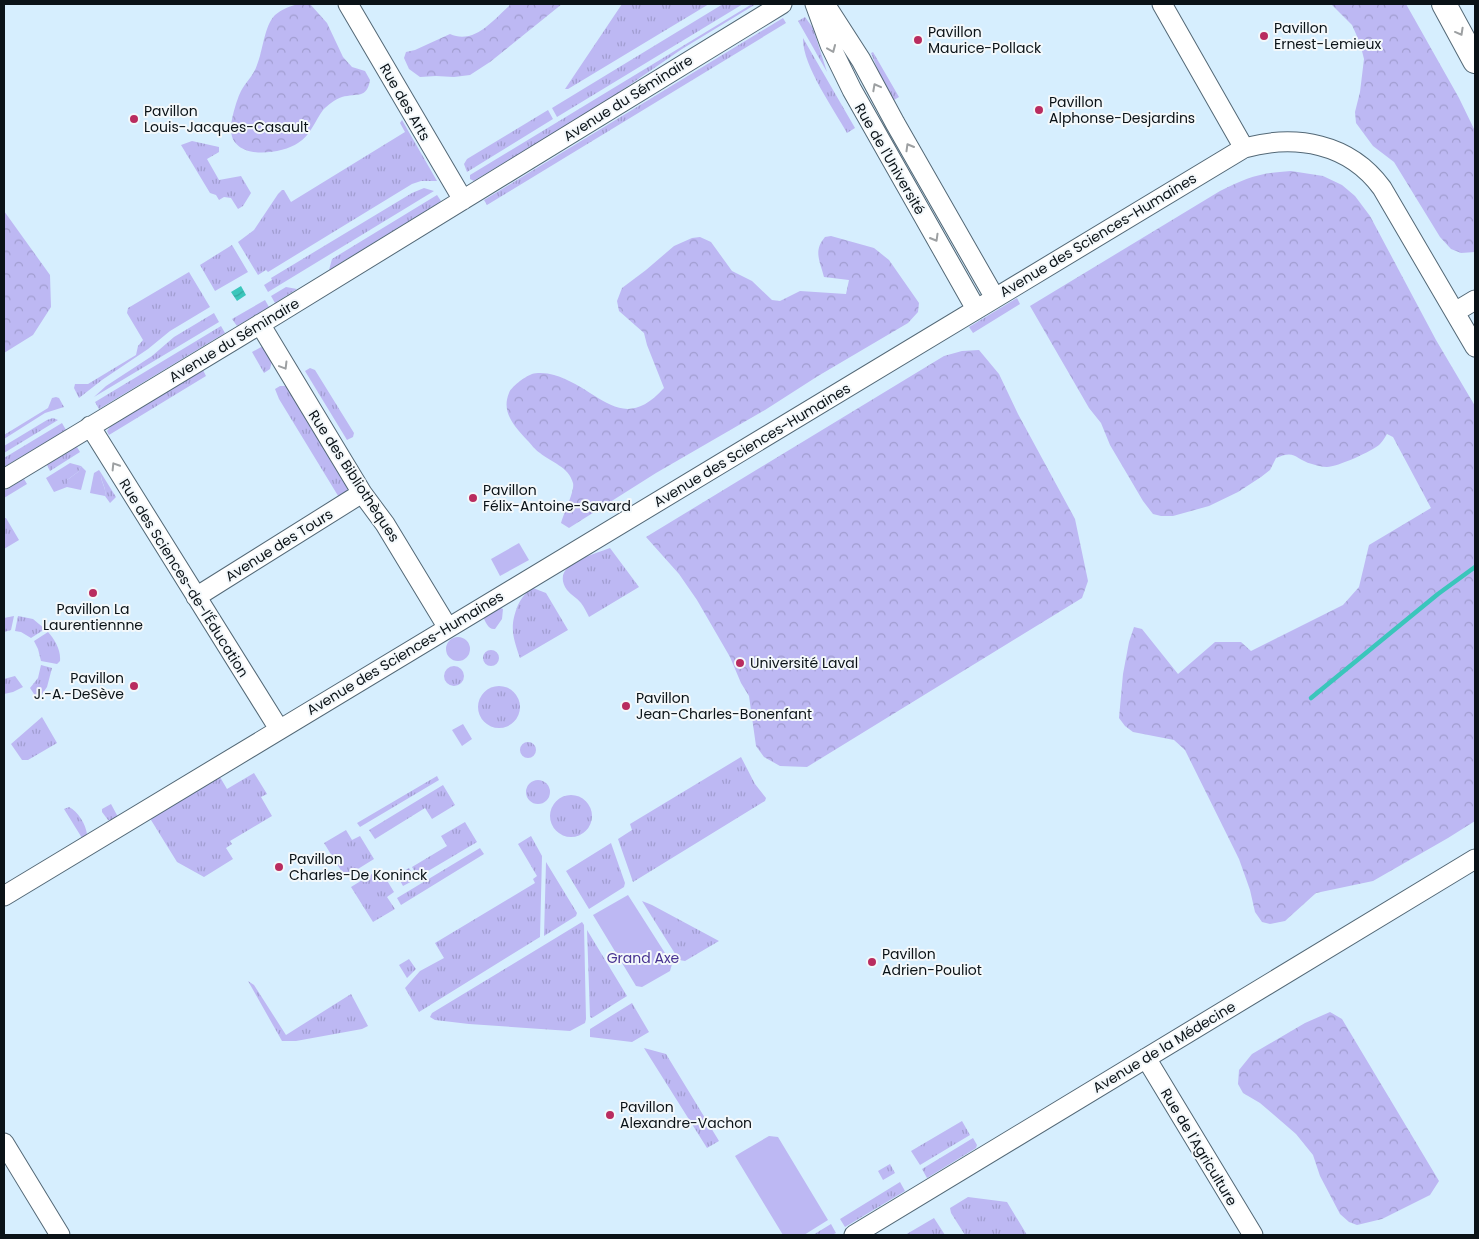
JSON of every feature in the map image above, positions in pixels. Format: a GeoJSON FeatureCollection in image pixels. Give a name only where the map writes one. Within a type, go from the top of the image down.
{"type":"FeatureCollection","features":[{"type":"Feature","properties":{"kind":"main road"},"geometry":{"type":"LineString","coordinates":[[1444,4],[1475,60]]}},
{"type":"Feature","properties":{"kind":"street","name":"Rue des Arts"},"geometry":{"type":"LineString","coordinates":[[348,4],[469,196]]}},
{"type":"Feature","properties":{"kind":"street","name":"Avenue du Séminaire"},"geometry":{"type":"LineString","coordinates":[[4,479],[782,4]]}},
{"type":"Feature","properties":{"kind":"street","name":"Rue de l'Université"},"geometry":{"type":"LineString","coordinates":[[815,4],[830,46],[852,90],[976,309]]}},
{"type":"Feature","properties":{"kind":"street","name":"Rue de l'Université"},"geometry":{"type":"LineString","coordinates":[[825,4],[861,60],[995,298]]}},
{"type":"Feature","properties":{"kind":"street"},"geometry":{"type":"LineString","coordinates":[[1162,4],[1244,148]]}},
{"type":"Feature","properties":{"kind":"street","name":"Avenue des Sciences-Humaines"},"geometry":{"type":"LineString","coordinates":[[4,896],[1244,148],[1275,142],[1306,143],[1334,150],[1374,176],[1475,347]]}},
{"type":"Feature","properties":{"kind":"street"},"geometry":{"type":"LineString","coordinates":[[1455,312],[1475,300]]}},
{"type":"Feature","properties":{"kind":"street","name":"Rue des Bibliothèques"},"geometry":{"type":"LineString","coordinates":[[260,324],[362,493],[385,524],[448,628]]}},
{"type":"Feature","properties":{"kind":"street","name":"Rue des Sciences-de-l'Éducation"},"geometry":{"type":"LineString","coordinates":[[90,426],[279,729]]}},
{"type":"Feature","properties":{"kind":"street","name":"Avenue des Tours"},"geometry":{"type":"LineString","coordinates":[[200,602],[362,493]]}},
{"type":"Feature","properties":{"kind":"street","name":"Avenue de la Médecine"},"geometry":{"type":"LineString","coordinates":[[854,1235],[1475,859]]}},
{"type":"Feature","properties":{"kind":"street","name":"Rue de l'Agriculture"},"geometry":{"type":"LineString","coordinates":[[1146,1058],[1253,1235]]}},
{"type":"Feature","properties":{"kind":"street"},"geometry":{"type":"LineString","coordinates":[[4,1143],[60,1235]]}},
{"type":"Feature","properties":{"kind":"green space"},"geometry":{"type":"Polygon","coordinates":[[[299,4],[310,4],[327,23],[343,57],[352,67],[365,71],[370,80],[369,86],[364,93],[342,97],[329,104],[306,136],[298,143],[269,152],[247,150],[239,146],[233,139],[231,128],[238,99],[241,91],[256,69],[271,20],[280,11],[299,4]]]}},
{"type":"Feature","properties":{"kind":"green space"},"geometry":{"type":"Polygon","coordinates":[[[511,4],[562,4],[490,62],[470,75],[420,77],[409,69],[404,58],[406,52],[415,50],[450,34],[468,36],[476,33],[484,29],[511,4]]]}},
{"type":"Feature","properties":{"kind":"green space"},"geometry":{"type":"Polygon","coordinates":[[[622,4],[709,4],[568,89],[565,89],[622,4]]]}},
{"type":"Feature","properties":{"kind":"green space"},"geometry":{"type":"Polygon","coordinates":[[[723,4],[743,4],[557,117],[552,108],[723,4]]]}},
{"type":"Feature","properties":{"kind":"green space"},"geometry":{"type":"Polygon","coordinates":[[[752,4],[756,4],[682,49],[596,108],[474,181],[470,179],[470,175],[752,4]]]}},
{"type":"Feature","properties":{"kind":"green space"},"geometry":{"type":"Polygon","coordinates":[[[1331,4],[1406,4],[1459,98],[1475,131],[1475,252],[1461,253],[1451,249],[1440,237],[1394,162],[1373,146],[1356,123],[1355,112],[1360,92],[1364,59],[1360,43],[1352,25],[1331,4]]]}},
{"type":"Feature","properties":{"kind":"green space"},"geometry":{"type":"Polygon","coordinates":[[[805,17],[813,28],[827,72],[798,21],[805,17]]]}},
{"type":"Feature","properties":{"kind":"green space"},"geometry":{"type":"Polygon","coordinates":[[[783,18],[786,23],[487,205],[484,200],[783,18]]]}},
{"type":"Feature","properties":{"kind":"green space"},"geometry":{"type":"Polygon","coordinates":[[[803,38],[855,128],[847,133],[813,74],[804,49],[803,38]]]}},
{"type":"Feature","properties":{"kind":"green space"},"geometry":{"type":"Polygon","coordinates":[[[873,52],[899,97],[894,100],[881,78],[871,53],[873,52]]]}},
{"type":"Feature","properties":{"kind":"green space"},"geometry":{"type":"Polygon","coordinates":[[[548,110],[553,119],[467,172],[464,164],[467,159],[548,110]]]}},
{"type":"Feature","properties":{"kind":"green space"},"geometry":{"type":"Polygon","coordinates":[[[402,120],[437,181],[421,181],[412,184],[268,272],[266,270],[258,275],[238,242],[254,230],[278,194],[284,190],[291,202],[405,132],[400,123],[402,120]]]}},
{"type":"Feature","properties":{"kind":"green space"},"geometry":{"type":"Polygon","coordinates":[[[192,141],[219,147],[219,152],[207,159],[219,180],[241,176],[251,193],[243,206],[238,209],[231,198],[224,197],[219,200],[216,195],[210,193],[181,145],[192,141]]]}},
{"type":"Feature","properties":{"kind":"green space"},"geometry":{"type":"Polygon","coordinates":[[[1291,171],[1323,176],[1342,185],[1355,196],[1370,216],[1436,340],[1475,406],[1475,821],[1373,881],[1316,893],[1285,921],[1270,924],[1262,922],[1255,912],[1250,890],[1239,859],[1185,750],[1174,740],[1133,732],[1119,718],[1123,674],[1134,627],[1142,629],[1178,674],[1215,642],[1241,642],[1251,651],[1343,605],[1359,587],[1369,545],[1431,508],[1393,437],[1387,434],[1380,444],[1370,451],[1332,466],[1325,467],[1306,462],[1288,454],[1283,455],[1276,458],[1270,470],[1261,477],[1238,492],[1209,506],[1173,516],[1153,514],[1143,501],[1110,445],[1101,423],[1089,408],[1030,306],[1220,191],[1254,176],[1291,171]]]}},
{"type":"Feature","properties":{"kind":"green space"},"geometry":{"type":"Polygon","coordinates":[[[424,188],[434,191],[268,292],[264,285],[272,280],[271,278],[412,193],[424,188]]]}},
{"type":"Feature","properties":{"kind":"green space"},"geometry":{"type":"Polygon","coordinates":[[[437,195],[441,201],[437,204],[329,270],[332,259],[437,195]]]}},
{"type":"Feature","properties":{"kind":"green space"},"geometry":{"type":"Polygon","coordinates":[[[4,211],[50,275],[51,307],[33,335],[4,353],[4,211]]]}},
{"type":"Feature","properties":{"kind":"green space"},"geometry":{"type":"Polygon","coordinates":[[[831,236],[874,248],[889,260],[919,303],[918,312],[908,323],[765,410],[656,473],[569,528],[561,523],[573,487],[571,477],[559,465],[536,450],[513,424],[507,406],[507,400],[512,388],[532,374],[546,373],[570,381],[610,404],[622,408],[635,408],[649,402],[664,388],[644,333],[619,311],[617,301],[622,288],[674,246],[692,238],[700,237],[711,242],[732,271],[752,281],[772,300],[780,301],[800,291],[846,294],[849,280],[824,277],[819,261],[818,252],[821,242],[825,237],[831,236]]]}},
{"type":"Feature","properties":{"kind":"green space"},"geometry":{"type":"Polygon","coordinates":[[[232,245],[248,272],[215,291],[200,265],[232,245]]]}},
{"type":"Feature","properties":{"kind":"green space"},"geometry":{"type":"Polygon","coordinates":[[[189,272],[210,307],[170,331],[79,398],[74,388],[75,384],[88,384],[136,355],[138,346],[143,340],[127,313],[128,308],[189,272]]]}},
{"type":"Feature","properties":{"kind":"green space"},"geometry":{"type":"Polygon","coordinates":[[[286,287],[297,289],[275,303],[271,296],[286,287]]]}},
{"type":"Feature","properties":{"kind":"green space"},"geometry":{"type":"Polygon","coordinates":[[[1017,298],[1020,304],[973,333],[969,327],[1017,298]]]}},
{"type":"Feature","properties":{"kind":"green space"},"geometry":{"type":"Polygon","coordinates":[[[265,300],[269,307],[237,326],[232,319],[265,300]]]}},
{"type":"Feature","properties":{"kind":"green space"},"geometry":{"type":"Polygon","coordinates":[[[214,313],[219,322],[94,397],[106,386],[152,356],[174,337],[214,313]]]}},
{"type":"Feature","properties":{"kind":"green space"},"geometry":{"type":"Polygon","coordinates":[[[221,326],[225,333],[99,409],[95,402],[221,326]]]}},
{"type":"Feature","properties":{"kind":"green space"},"geometry":{"type":"Polygon","coordinates":[[[263,346],[272,361],[270,369],[264,373],[252,352],[263,346]]]}},
{"type":"Feature","properties":{"kind":"green space"},"geometry":{"type":"Polygon","coordinates":[[[979,350],[999,374],[1018,414],[1075,519],[1088,581],[1082,598],[807,767],[780,766],[764,757],[756,746],[749,696],[730,657],[697,600],[679,574],[646,537],[944,356],[962,351],[979,350]]]}},
{"type":"Feature","properties":{"kind":"green space"},"geometry":{"type":"Polygon","coordinates":[[[310,368],[315,370],[354,433],[353,437],[347,440],[305,371],[310,368]]]}},
{"type":"Feature","properties":{"kind":"green space"},"geometry":{"type":"Polygon","coordinates":[[[203,370],[206,376],[109,435],[107,431],[110,427],[203,370]]]}},
{"type":"Feature","properties":{"kind":"green space"},"geometry":{"type":"Polygon","coordinates":[[[280,386],[286,386],[348,484],[347,494],[340,499],[279,399],[275,389],[280,386]]]}},
{"type":"Feature","properties":{"kind":"green space"},"geometry":{"type":"Polygon","coordinates":[[[52,398],[59,398],[64,407],[45,413],[4,439],[4,435],[48,408],[52,398]]]}},
{"type":"Feature","properties":{"kind":"green space"},"geometry":{"type":"Polygon","coordinates":[[[53,418],[58,420],[4,453],[4,446],[53,418]]]}},
{"type":"Feature","properties":{"kind":"green space"},"geometry":{"type":"Polygon","coordinates":[[[62,423],[66,430],[4,467],[4,458],[62,423]]]}},
{"type":"Feature","properties":{"kind":"green space"},"geometry":{"type":"Polygon","coordinates":[[[77,447],[80,452],[50,471],[47,465],[77,447]]]}},
{"type":"Feature","properties":{"kind":"green space"},"geometry":{"type":"Polygon","coordinates":[[[70,463],[81,466],[78,472],[67,480],[67,487],[54,492],[46,478],[70,463]]]}},
{"type":"Feature","properties":{"kind":"green space"},"geometry":{"type":"Polygon","coordinates":[[[81,466],[86,471],[81,490],[67,487],[67,480],[78,472],[81,466]]]}},
{"type":"Feature","properties":{"kind":"green space"},"geometry":{"type":"Polygon","coordinates":[[[99,470],[105,496],[90,493],[94,473],[99,470]]]}},
{"type":"Feature","properties":{"kind":"green space"},"geometry":{"type":"Polygon","coordinates":[[[101,473],[116,497],[110,503],[105,496],[101,473]]]}},
{"type":"Feature","properties":{"kind":"green space"},"geometry":{"type":"Polygon","coordinates":[[[24,479],[27,484],[4,498],[4,491],[24,479]]]}},
{"type":"Feature","properties":{"kind":"green space"},"geometry":{"type":"Polygon","coordinates":[[[4,518],[6,518],[19,540],[4,549],[4,518]]]}},
{"type":"Feature","properties":{"kind":"green space"},"geometry":{"type":"Polygon","coordinates":[[[519,543],[529,560],[500,576],[491,559],[519,543]]]}},
{"type":"Feature","properties":{"kind":"green space"},"geometry":{"type":"Polygon","coordinates":[[[610,548],[639,587],[589,617],[581,603],[567,590],[563,581],[564,573],[575,562],[610,548]]]}},
{"type":"Feature","properties":{"kind":"green space"},"geometry":{"type":"Polygon","coordinates":[[[533,588],[546,593],[568,630],[520,658],[513,632],[515,613],[526,593],[533,588]]]}},
{"type":"Feature","properties":{"kind":"green space"},"geometry":{"type":"Polygon","coordinates":[[[498,607],[503,609],[502,619],[493,629],[483,617],[498,607]]]}},
{"type":"Feature","properties":{"kind":"green space"},"geometry":{"type":"Polygon","coordinates":[[[14,616],[11,630],[4,632],[4,618],[14,616]]]}},
{"type":"Feature","properties":{"kind":"green space"},"geometry":{"type":"Polygon","coordinates":[[[18,616],[33,619],[45,629],[31,638],[15,631],[18,616]]]}},
{"type":"Feature","properties":{"kind":"green space"},"geometry":{"type":"Polygon","coordinates":[[[48,632],[58,649],[60,661],[57,664],[41,661],[34,641],[48,632]]]}},
{"type":"Feature","properties":{"kind":"green space"},"geometry":{"type":"Polygon","coordinates":[[[458,637],[466,641],[470,649],[466,657],[458,661],[450,657],[446,649],[450,641],[458,637]]]}},
{"type":"Feature","properties":{"kind":"green space"},"geometry":{"type":"Polygon","coordinates":[[[488,650],[494,650],[499,655],[497,664],[488,666],[483,661],[483,655],[488,650]]]}},
{"type":"Feature","properties":{"kind":"green space"},"geometry":{"type":"Polygon","coordinates":[[[41,665],[52,668],[47,687],[38,700],[30,688],[38,678],[41,665]]]}},
{"type":"Feature","properties":{"kind":"green space"},"geometry":{"type":"Polygon","coordinates":[[[454,666],[461,669],[464,676],[461,683],[454,686],[447,683],[444,676],[447,669],[454,666]]]}},
{"type":"Feature","properties":{"kind":"green space"},"geometry":{"type":"Polygon","coordinates":[[[15,676],[23,687],[4,694],[4,679],[15,676]]]}},
{"type":"Feature","properties":{"kind":"green space"},"geometry":{"type":"Polygon","coordinates":[[[495,686],[503,686],[514,692],[520,707],[514,722],[503,728],[495,728],[484,722],[478,711],[478,703],[484,692],[495,686]]]}},
{"type":"Feature","properties":{"kind":"green space"},"geometry":{"type":"Polygon","coordinates":[[[42,717],[57,743],[28,760],[22,760],[11,744],[42,717]]]}},
{"type":"Feature","properties":{"kind":"green space"},"geometry":{"type":"Polygon","coordinates":[[[463,724],[472,739],[462,746],[452,730],[463,724]]]}},
{"type":"Feature","properties":{"kind":"green space"},"geometry":{"type":"Polygon","coordinates":[[[525,742],[531,742],[536,747],[534,756],[525,758],[520,753],[520,747],[525,742]]]}},
{"type":"Feature","properties":{"kind":"green space"},"geometry":{"type":"Polygon","coordinates":[[[741,757],[755,784],[766,798],[765,801],[633,882],[618,839],[632,830],[630,824],[741,757]]]}},
{"type":"Feature","properties":{"kind":"green space"},"geometry":{"type":"Polygon","coordinates":[[[254,773],[267,794],[261,797],[272,816],[230,841],[232,844],[226,848],[233,859],[204,877],[177,862],[151,820],[152,818],[220,777],[227,789],[254,773]]]}},
{"type":"Feature","properties":{"kind":"green space"},"geometry":{"type":"Polygon","coordinates":[[[437,776],[439,780],[360,827],[357,823],[437,776]]]}},
{"type":"Feature","properties":{"kind":"green space"},"geometry":{"type":"Polygon","coordinates":[[[538,780],[546,784],[550,792],[546,800],[538,804],[530,800],[526,792],[530,784],[538,780]]]}},
{"type":"Feature","properties":{"kind":"green space"},"geometry":{"type":"Polygon","coordinates":[[[443,785],[455,805],[432,819],[425,808],[375,839],[369,830],[443,785]]]}},
{"type":"Feature","properties":{"kind":"green space"},"geometry":{"type":"Polygon","coordinates":[[[567,795],[575,795],[586,801],[592,816],[586,831],[575,837],[567,837],[556,831],[550,820],[550,812],[556,801],[567,795]]]}},
{"type":"Feature","properties":{"kind":"green space"},"geometry":{"type":"Polygon","coordinates":[[[111,804],[118,817],[108,820],[102,809],[111,804]]]}},
{"type":"Feature","properties":{"kind":"green space"},"geometry":{"type":"Polygon","coordinates":[[[69,807],[78,815],[85,827],[87,834],[82,838],[64,809],[69,807]]]}},
{"type":"Feature","properties":{"kind":"green space"},"geometry":{"type":"Polygon","coordinates":[[[465,822],[477,842],[418,877],[412,867],[447,846],[441,836],[465,822]]]}},
{"type":"Feature","properties":{"kind":"green space"},"geometry":{"type":"Polygon","coordinates":[[[346,830],[352,840],[360,836],[374,859],[345,877],[324,843],[346,830]]]}},
{"type":"Feature","properties":{"kind":"green space"},"geometry":{"type":"Polygon","coordinates":[[[531,836],[542,856],[540,937],[419,1012],[405,988],[420,971],[444,958],[435,943],[535,883],[533,879],[537,876],[518,844],[531,836]]]}},
{"type":"Feature","properties":{"kind":"green space"},"geometry":{"type":"Polygon","coordinates":[[[611,843],[625,883],[624,887],[589,909],[566,871],[611,843]]]}},
{"type":"Feature","properties":{"kind":"green space"},"geometry":{"type":"Polygon","coordinates":[[[480,848],[484,854],[401,905],[397,898],[480,848]]]}},
{"type":"Feature","properties":{"kind":"green space"},"geometry":{"type":"Polygon","coordinates":[[[546,862],[577,913],[576,916],[544,936],[546,862]]]}},
{"type":"Feature","properties":{"kind":"green space"},"geometry":{"type":"Polygon","coordinates":[[[409,868],[416,879],[403,886],[397,875],[409,868]]]}},
{"type":"Feature","properties":{"kind":"green space"},"geometry":{"type":"Polygon","coordinates":[[[380,869],[394,892],[387,897],[395,909],[373,922],[351,887],[380,869]]]}},
{"type":"Feature","properties":{"kind":"green space","name":"Grand Axe"},"geometry":{"type":"Polygon","coordinates":[[[628,895],[672,964],[670,971],[642,987],[636,986],[593,915],[628,895]]]}},
{"type":"Feature","properties":{"kind":"green space"},"geometry":{"type":"Polygon","coordinates":[[[642,901],[719,941],[685,961],[679,960],[642,901]]]}},
{"type":"Feature","properties":{"kind":"green space"},"geometry":{"type":"Polygon","coordinates":[[[582,922],[584,925],[585,1023],[570,1031],[469,1024],[435,1020],[430,1017],[432,1013],[582,922]]]}},
{"type":"Feature","properties":{"kind":"green space"},"geometry":{"type":"Polygon","coordinates":[[[587,930],[627,996],[592,1018],[590,1017],[587,930]]]}},
{"type":"Feature","properties":{"kind":"green space"},"geometry":{"type":"Polygon","coordinates":[[[409,959],[416,969],[407,978],[399,965],[409,959]]]}},
{"type":"Feature","properties":{"kind":"green space"},"geometry":{"type":"Polygon","coordinates":[[[248,981],[254,985],[286,1035],[351,994],[368,1026],[362,1029],[296,1041],[282,1041],[248,981]]]}},
{"type":"Feature","properties":{"kind":"green space"},"geometry":{"type":"Polygon","coordinates":[[[632,1003],[649,1032],[632,1042],[590,1037],[590,1029],[632,1003]]]}},
{"type":"Feature","properties":{"kind":"green space"},"geometry":{"type":"Polygon","coordinates":[[[1330,1012],[1342,1019],[1439,1181],[1430,1195],[1382,1219],[1357,1225],[1349,1222],[1340,1214],[1320,1176],[1313,1155],[1296,1134],[1260,1103],[1243,1093],[1238,1084],[1239,1070],[1252,1054],[1305,1023],[1330,1012]]]}},
{"type":"Feature","properties":{"kind":"green space"},"geometry":{"type":"Polygon","coordinates":[[[644,1048],[666,1054],[719,1141],[707,1148],[644,1048]]]}},
{"type":"Feature","properties":{"kind":"green space"},"geometry":{"type":"Polygon","coordinates":[[[962,1121],[970,1135],[920,1165],[911,1151],[962,1121]]]}},
{"type":"Feature","properties":{"kind":"green space"},"geometry":{"type":"Polygon","coordinates":[[[769,1136],[778,1137],[828,1220],[804,1235],[783,1235],[735,1156],[769,1136]]]}},
{"type":"Feature","properties":{"kind":"green space"},"geometry":{"type":"Polygon","coordinates":[[[973,1138],[977,1145],[976,1148],[927,1178],[922,1169],[973,1138]]]}},
{"type":"Feature","properties":{"kind":"green space"},"geometry":{"type":"Polygon","coordinates":[[[890,1164],[895,1173],[883,1180],[878,1171],[890,1164]]]}},
{"type":"Feature","properties":{"kind":"green space"},"geometry":{"type":"Polygon","coordinates":[[[900,1182],[905,1191],[845,1227],[840,1219],[900,1182]]]}},
{"type":"Feature","properties":{"kind":"green space"},"geometry":{"type":"Polygon","coordinates":[[[968,1197],[1007,1202],[1027,1235],[965,1235],[951,1213],[950,1208],[968,1197]]]}},
{"type":"Feature","properties":{"kind":"green space"},"geometry":{"type":"Polygon","coordinates":[[[934,1218],[945,1235],[905,1235],[934,1218]]]}},
{"type":"Feature","properties":{"kind":"green space"},"geometry":{"type":"Polygon","coordinates":[[[831,1224],[836,1233],[832,1235],[813,1235],[831,1224]]]}},
{"type":"Feature","properties":{"kind":"water"},"geometry":{"type":"Polygon","coordinates":[[[241,286],[246,295],[237,301],[231,292],[241,286]]]}},
{"type":"Feature","properties":{"kind":"waterway"},"geometry":{"type":"LineString","coordinates":[[1311,698],[1438,594],[1475,567]]}},
{"type":"Feature","properties":{"kind":"place","name":"Pavillon Ernest-Lemieux"},"geometry":{"type":"Point","coordinates":[1264,36]}},
{"type":"Feature","properties":{"kind":"place","name":"Pavillon Maurice-Pollack"},"geometry":{"type":"Point","coordinates":[918,40]}},
{"type":"Feature","properties":{"kind":"place","name":"Pavillon Alphonse-Desjardins"},"geometry":{"type":"Point","coordinates":[1039,110]}},
{"type":"Feature","properties":{"kind":"place","name":"Pavillon Louis-Jacques-Casault"},"geometry":{"type":"Point","coordinates":[134,119]}},
{"type":"Feature","properties":{"kind":"place","name":"Pavillon Félix-Antoine-Savard"},"geometry":{"type":"Point","coordinates":[473,498]}},
{"type":"Feature","properties":{"kind":"place","name":"Pavillon La Laurentiennne"},"geometry":{"type":"Point","coordinates":[93,593]}},
{"type":"Feature","properties":{"kind":"place","name":"Université Laval"},"geometry":{"type":"Point","coordinates":[740,663]}},
{"type":"Feature","properties":{"kind":"place","name":"Pavillon J.-A.-DeSève"},"geometry":{"type":"Point","coordinates":[134,686]}},
{"type":"Feature","properties":{"kind":"place","name":"Pavillon Jean-Charles-Bonenfant"},"geometry":{"type":"Point","coordinates":[626,706]}},
{"type":"Feature","properties":{"kind":"place","name":"Pavillon Charles-De Koninck"},"geometry":{"type":"Point","coordinates":[279,867]}},
{"type":"Feature","properties":{"kind":"place","name":"Pavillon Adrien-Pouliot"},"geometry":{"type":"Point","coordinates":[872,962]}},
{"type":"Feature","properties":{"kind":"place","name":"Pavillon Alexandre-Vachon"},"geometry":{"type":"Point","coordinates":[610,1115]}}]}
